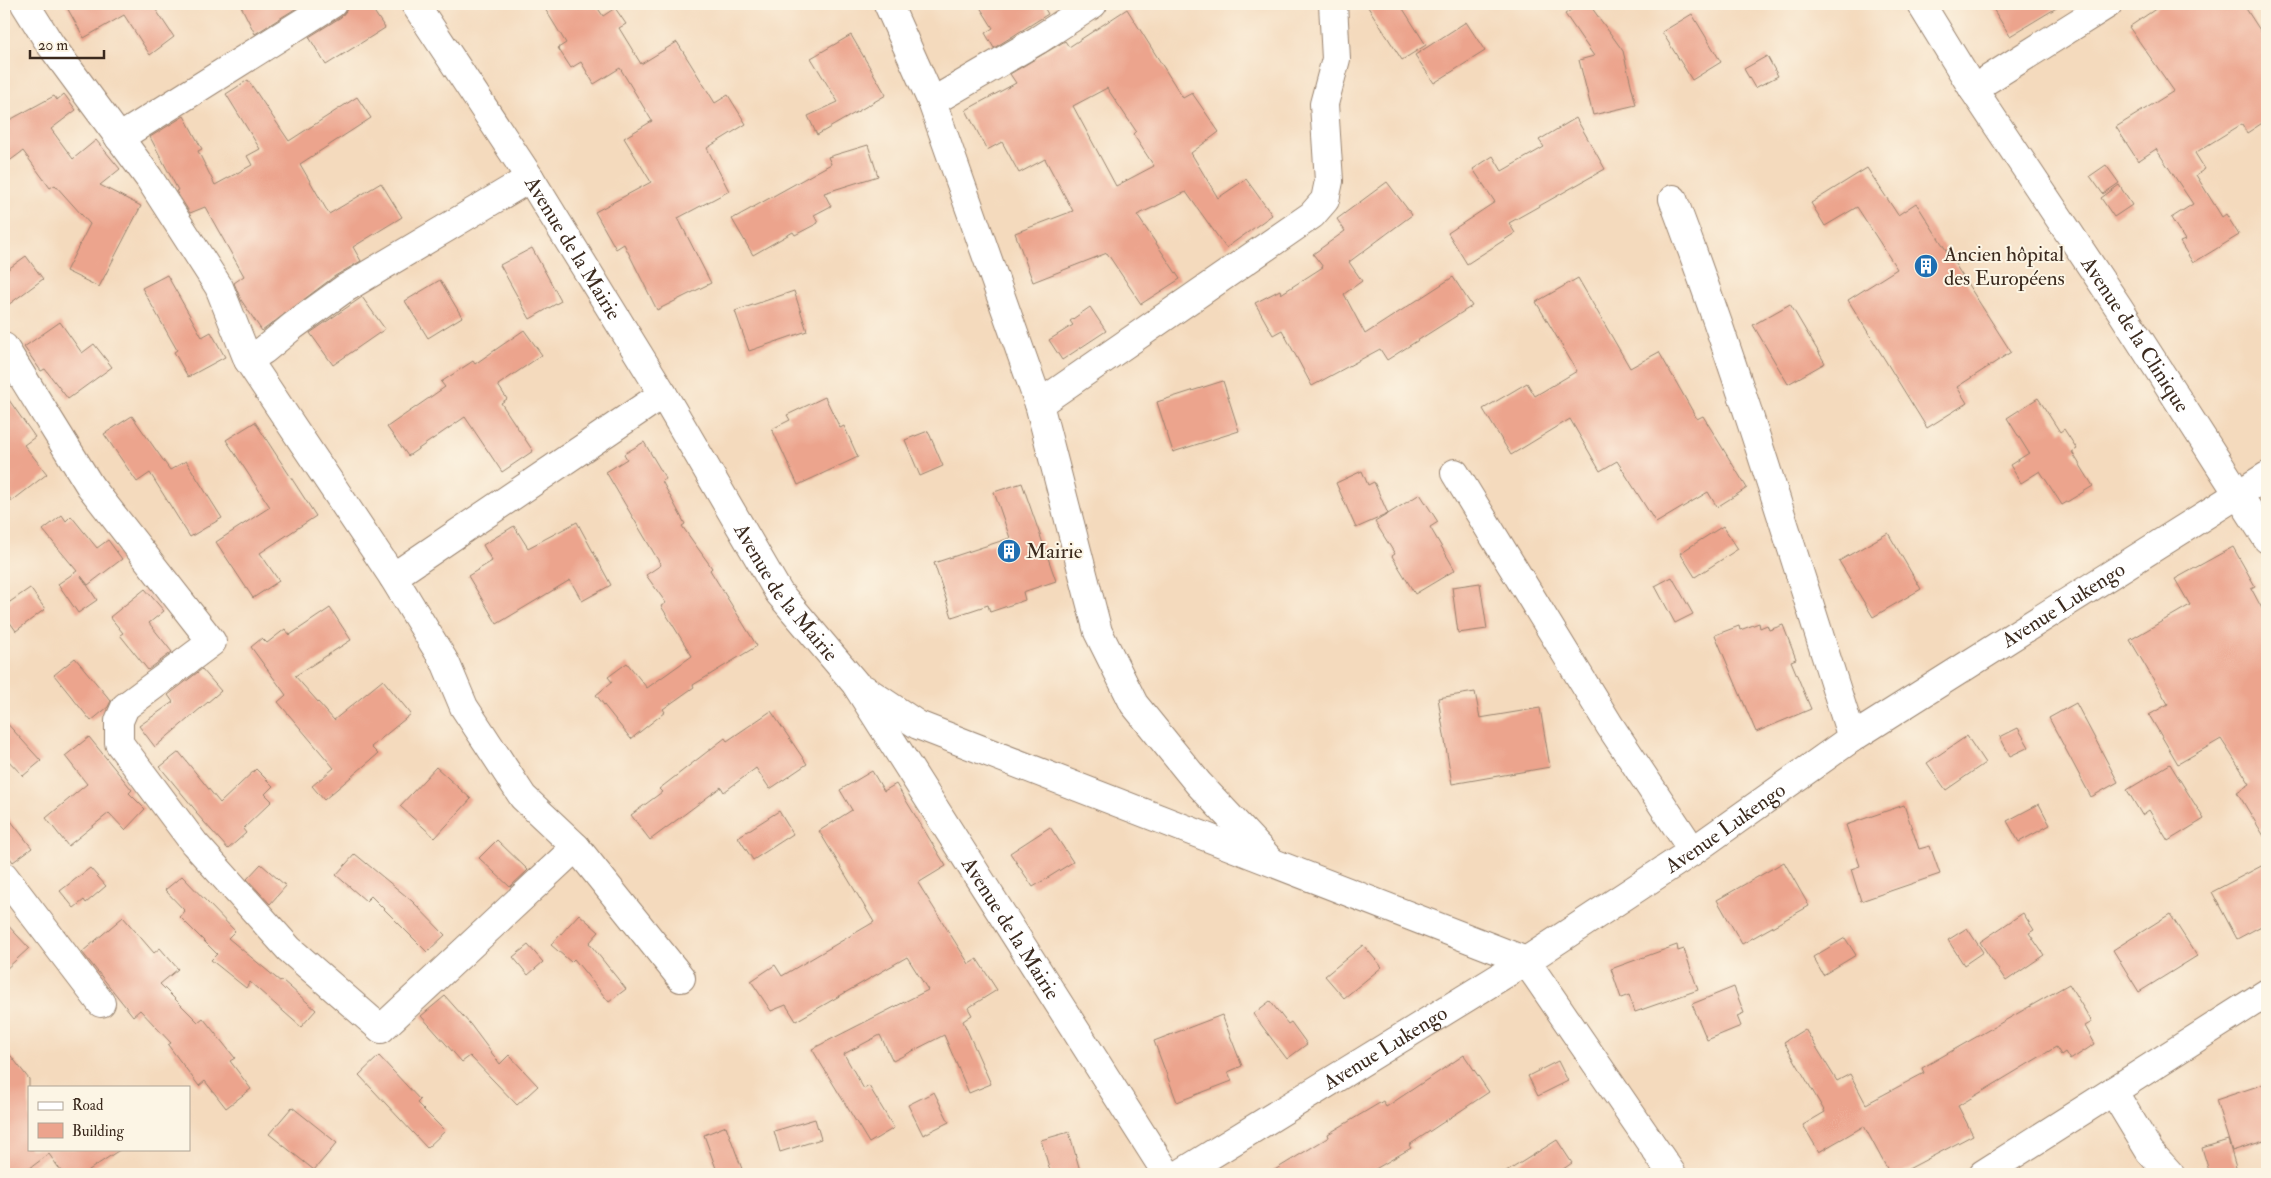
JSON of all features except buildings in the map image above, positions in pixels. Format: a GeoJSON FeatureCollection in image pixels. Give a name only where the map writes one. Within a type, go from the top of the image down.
{"type":"FeatureCollection","features":[{"type":"Feature","properties":{"kind":"street"},"geometry":{"type":"LineString","coordinates":[[25,4],[50,44],[149,178],[218,287],[248,360],[393,578],[446,664],[464,708],[523,797],[576,847],[681,978]]}},
{"type":"Feature","properties":{"kind":"street"},"geometry":{"type":"LineString","coordinates":[[119,138],[332,4]]}},
{"type":"Feature","properties":{"kind":"street","name":"Avenue de la Mairie"},"geometry":{"type":"LineString","coordinates":[[414,4],[530,178],[663,394],[779,593],[855,683],[1168,1174]]}},
{"type":"Feature","properties":{"kind":"street"},"geometry":{"type":"LineString","coordinates":[[888,4],[932,102],[1039,404],[1098,632],[1134,704],[1198,783],[1274,864]]}},
{"type":"Feature","properties":{"kind":"street"},"geometry":{"type":"LineString","coordinates":[[932,102],[1038,40],[1093,4]]}},
{"type":"Feature","properties":{"kind":"street"},"geometry":{"type":"LineString","coordinates":[[1039,404],[1312,215],[1325,200],[1329,180],[1324,104],[1336,59],[1333,4]]}},
{"type":"Feature","properties":{"kind":"street","name":"Avenue de la Clinique"},"geometry":{"type":"LineString","coordinates":[[1921,4],[1973,89],[2119,308],[2267,539]]}},
{"type":"Feature","properties":{"kind":"street"},"geometry":{"type":"LineString","coordinates":[[1973,89],[2108,4]]}},
{"type":"Feature","properties":{"kind":"street"},"geometry":{"type":"LineString","coordinates":[[248,360],[344,289],[530,178]]}},
{"type":"Feature","properties":{"kind":"street"},"geometry":{"type":"LineString","coordinates":[[1673,200],[1701,274],[1752,426],[1852,738]]}},
{"type":"Feature","properties":{"kind":"street"},"geometry":{"type":"LineString","coordinates":[[4,347],[90,486],[212,642],[126,707],[119,721],[118,743],[194,843],[289,949],[381,1029],[576,847]]}},
{"type":"Feature","properties":{"kind":"street"},"geometry":{"type":"LineString","coordinates":[[393,578],[663,394]]}},
{"type":"Feature","properties":{"kind":"street"},"geometry":{"type":"LineString","coordinates":[[1455,473],[1610,726],[1693,851]]}},
{"type":"Feature","properties":{"kind":"street","name":"Avenue Lukengo"},"geometry":{"type":"LineString","coordinates":[[1180,1174],[1526,961],[1693,851],[1852,738],[2267,476]]}},
{"type":"Feature","properties":{"kind":"street"},"geometry":{"type":"LineString","coordinates":[[855,683],[918,725],[1526,961],[1672,1174]]}},
{"type":"Feature","properties":{"kind":"street"},"geometry":{"type":"LineString","coordinates":[[4,876],[101,1003]]}},
{"type":"Feature","properties":{"kind":"street"},"geometry":{"type":"LineString","coordinates":[[1983,1174],[2267,993]]}},
{"type":"Feature","properties":{"kind":"street"},"geometry":{"type":"LineString","coordinates":[[2113,1090],[2150,1152],[2170,1174]]}},
{"type":"Feature","properties":{"kind":"place","name":"Ancien hôpital des Européens"},"geometry":{"type":"Point","coordinates":[1926,266]}},
{"type":"Feature","properties":{"kind":"place","name":"Mairie"},"geometry":{"type":"Point","coordinates":[1009,551]}}]}
